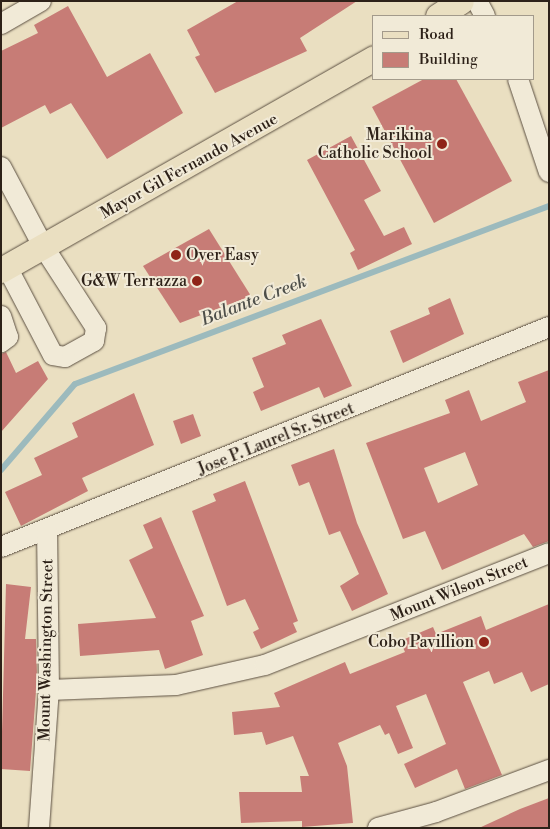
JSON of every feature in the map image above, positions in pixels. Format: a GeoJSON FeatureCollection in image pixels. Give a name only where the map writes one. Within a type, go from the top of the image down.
{"type":"FeatureCollection","features":[{"type":"Feature","properties":{"kind":"main road"},"geometry":{"type":"LineString","coordinates":[[439,15],[460,1]]}},
{"type":"Feature","properties":{"kind":"main road","name":"Mayor Gil Fernando Avenue"},"geometry":{"type":"LineString","coordinates":[[4,268],[372,59]]}},
{"type":"Feature","properties":{"kind":"street"},"geometry":{"type":"LineString","coordinates":[[1,24],[41,1]]}},
{"type":"Feature","properties":{"kind":"street"},"geometry":{"type":"LineString","coordinates":[[477,1],[484,15]]}},
{"type":"Feature","properties":{"kind":"street"},"geometry":{"type":"LineString","coordinates":[[518,80],[548,170]]}},
{"type":"Feature","properties":{"kind":"street"},"geometry":{"type":"LineString","coordinates":[[1,167],[42,246],[96,328],[94,341],[66,357],[53,355],[4,268]]}},
{"type":"Feature","properties":{"kind":"street"},"geometry":{"type":"LineString","coordinates":[[1,316],[8,337],[1,342]]}},
{"type":"Feature","properties":{"kind":"street","name":"Jose P. Laurel Sr. Street"},"geometry":{"type":"LineString","coordinates":[[1,547],[47,532],[549,327]]}},
{"type":"Feature","properties":{"kind":"street","name":"Mount Washington Street"},"geometry":{"type":"LineString","coordinates":[[39,828],[49,690],[47,532]]}},
{"type":"Feature","properties":{"kind":"street","name":"Mount Wilson Street"},"geometry":{"type":"LineString","coordinates":[[49,690],[176,685],[264,665],[549,553]]}},
{"type":"Feature","properties":{"kind":"street"},"geometry":{"type":"LineString","coordinates":[[378,828],[436,812],[549,770]]}},
{"type":"Feature","properties":{"kind":"building"},"geometry":{"type":"Polygon","coordinates":[[[238,1],[357,1],[300,38],[307,51],[215,93],[195,57],[200,55],[187,30],[238,1]]]}},
{"type":"Feature","properties":{"kind":"building"},"geometry":{"type":"Polygon","coordinates":[[[68,6],[107,77],[150,53],[183,113],[107,159],[71,103],[50,114],[45,105],[1,128],[1,51],[38,33],[34,25],[68,6]]]}},
{"type":"Feature","properties":{"kind":"building","name":"Marikina Catholic School"},"geometry":{"type":"Polygon","coordinates":[[[422,80],[457,80],[512,181],[434,223],[372,107],[422,80]]]}},
{"type":"Feature","properties":{"kind":"building"},"geometry":{"type":"Polygon","coordinates":[[[351,136],[381,191],[364,200],[384,236],[404,227],[412,244],[358,270],[350,253],[355,250],[307,160],[351,136]]]}},
{"type":"Feature","properties":{"kind":"building","name":"G&W Terrazza"},"geometry":{"type":"Polygon","coordinates":[[[209,229],[251,296],[180,323],[143,266],[209,229]]]}},
{"type":"Feature","properties":{"kind":"building"},"geometry":{"type":"Polygon","coordinates":[[[450,298],[464,334],[403,363],[390,331],[430,314],[428,308],[450,298]]]}},
{"type":"Feature","properties":{"kind":"building"},"geometry":{"type":"Polygon","coordinates":[[[321,319],[352,386],[324,398],[319,387],[261,411],[253,392],[264,387],[252,358],[286,344],[282,335],[321,319]]]}},
{"type":"Feature","properties":{"kind":"building"},"geometry":{"type":"Polygon","coordinates":[[[6,352],[16,373],[38,361],[48,379],[1,432],[1,354],[6,352]]]}},
{"type":"Feature","properties":{"kind":"building"},"geometry":{"type":"Polygon","coordinates":[[[549,370],[549,541],[533,547],[524,534],[442,570],[425,531],[403,539],[366,443],[450,413],[445,400],[469,390],[481,421],[526,402],[518,382],[549,370]],[[465,452],[424,468],[438,503],[478,485],[465,452]]]}},
{"type":"Feature","properties":{"kind":"building"},"geometry":{"type":"Polygon","coordinates":[[[134,393],[154,445],[82,478],[88,491],[21,526],[5,492],[42,475],[34,458],[78,437],[72,423],[134,393]]]}},
{"type":"Feature","properties":{"kind":"building"},"geometry":{"type":"Polygon","coordinates":[[[193,414],[201,436],[181,444],[173,421],[193,414]]]}},
{"type":"Feature","properties":{"kind":"building"},"geometry":{"type":"Polygon","coordinates":[[[334,449],[357,523],[388,594],[352,611],[340,586],[359,574],[340,531],[329,535],[309,482],[299,486],[291,465],[334,449]]]}},
{"type":"Feature","properties":{"kind":"building"},"geometry":{"type":"Polygon","coordinates":[[[245,481],[298,621],[293,623],[297,632],[261,649],[253,632],[259,629],[245,599],[227,606],[192,511],[216,501],[213,494],[245,481]]]}},
{"type":"Feature","properties":{"kind":"building"},"geometry":{"type":"Polygon","coordinates":[[[161,517],[204,616],[191,621],[203,655],[165,669],[159,650],[80,656],[78,624],[156,618],[129,560],[153,548],[143,525],[161,517]]]}},
{"type":"Feature","properties":{"kind":"building"},"geometry":{"type":"Polygon","coordinates":[[[6,584],[31,587],[25,639],[36,639],[37,678],[30,771],[1,769],[6,584]]]}},
{"type":"Feature","properties":{"kind":"building"},"geometry":{"type":"Polygon","coordinates":[[[549,604],[549,684],[531,692],[522,672],[494,684],[489,671],[463,682],[502,775],[465,789],[457,769],[415,788],[404,764],[446,744],[426,694],[396,706],[413,748],[398,754],[389,733],[385,735],[380,725],[338,743],[347,766],[353,823],[302,827],[302,821],[241,823],[239,792],[302,792],[300,776],[309,776],[293,736],[266,745],[262,732],[234,735],[232,712],[280,707],[274,693],[345,662],[350,674],[405,652],[400,641],[433,627],[436,634],[481,616],[486,630],[549,604]]]}},
{"type":"Feature","properties":{"kind":"building"},"geometry":{"type":"Polygon","coordinates":[[[549,798],[549,828],[479,828],[520,809],[549,798]]]}},
{"type":"Feature","properties":{"kind":"waterway","name":"Balante Creek"},"geometry":{"type":"LineString","coordinates":[[1,470],[75,384],[549,206]]}},
{"type":"Feature","properties":{"kind":"place","name":"Marikina Catholic School"},"geometry":{"type":"Point","coordinates":[442,144]}},
{"type":"Feature","properties":{"kind":"place","name":"Over Easy"},"geometry":{"type":"Point","coordinates":[176,255]}},
{"type":"Feature","properties":{"kind":"place","name":"G&W Terrazza"},"geometry":{"type":"Point","coordinates":[197,281]}},
{"type":"Feature","properties":{"kind":"place","name":"Cobo Pavillion"},"geometry":{"type":"Point","coordinates":[484,642]}}]}
